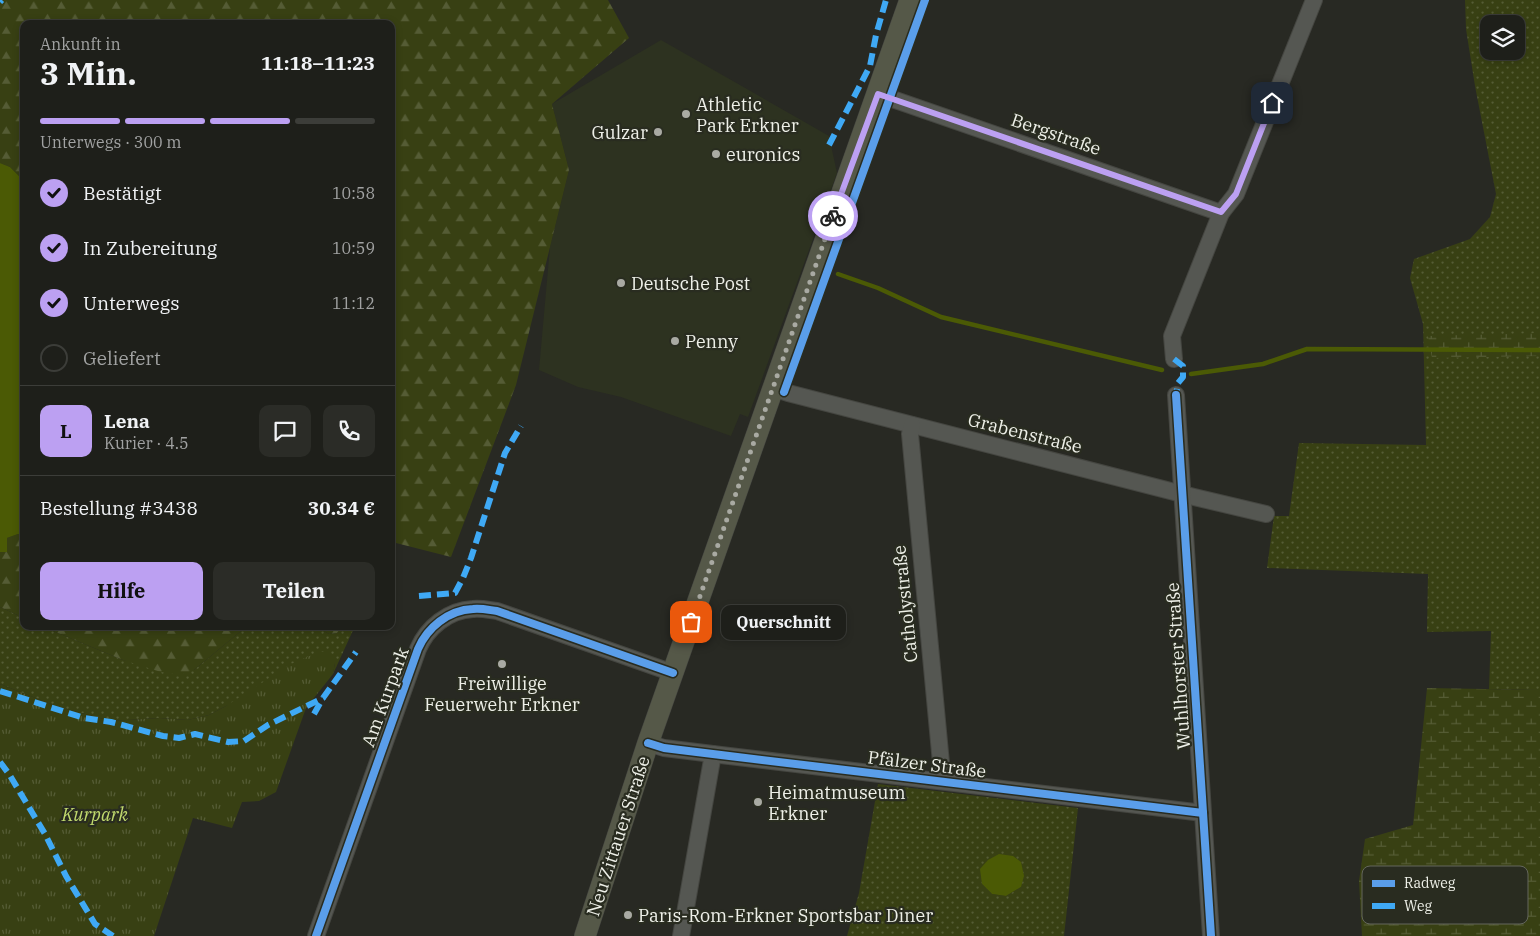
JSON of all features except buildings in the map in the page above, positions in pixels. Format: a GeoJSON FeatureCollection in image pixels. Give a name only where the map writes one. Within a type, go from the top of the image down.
{"type":"FeatureCollection","features":[{"type":"Feature","properties":{"kind":"main road","name":"Neu Zittauer Straße"},"geometry":{"type":"LineString","coordinates":[[585,936],[648,743],[910,0]]}},
{"type":"Feature","properties":{"kind":"street"},"geometry":{"type":"LineString","coordinates":[[1174,360],[1172,336],[1221,212],[1236,194],[1314,0]]}},
{"type":"Feature","properties":{"kind":"street","name":"Bergstraße"},"geometry":{"type":"LineString","coordinates":[[878,94],[1221,212]]}},
{"type":"Feature","properties":{"kind":"street","name":"Grabenstraße"},"geometry":{"type":"LineString","coordinates":[[774,388],[912,425],[1266,514]]}},
{"type":"Feature","properties":{"kind":"street","name":"Wuhlhorster Straße"},"geometry":{"type":"LineString","coordinates":[[1176,395],[1211,936]]}},
{"type":"Feature","properties":{"kind":"street","name":"Catholystraße"},"geometry":{"type":"LineString","coordinates":[[912,425],[910,434],[941,762],[940,780]]}},
{"type":"Feature","properties":{"kind":"street","name":"Am Kurpark"},"geometry":{"type":"LineString","coordinates":[[316,936],[422,639],[436,624],[454,614],[470,609],[497,611],[673,673]]}},
{"type":"Feature","properties":{"kind":"street","name":"Pfälzer Straße"},"geometry":{"type":"LineString","coordinates":[[648,743],[664,748],[1204,813]]}},
{"type":"Feature","properties":{"kind":"street"},"geometry":{"type":"LineString","coordinates":[[681,936],[713,754]]}},
{"type":"Feature","properties":{"kind":"shaded area"},"geometry":{"type":"Polygon","coordinates":[[[661,40],[829,136],[837,173],[748,417],[740,414],[731,436],[621,397],[578,387],[539,370],[550,247],[569,170],[552,104],[661,40]]]}},
{"type":"Feature","properties":{"kind":"shaded area"},"geometry":{"type":"Polygon","coordinates":[[[0,163],[10,167],[20,177],[20,534],[7,538],[7,552],[0,552],[0,163]]]}},
{"type":"Feature","properties":{"kind":"shaded area"},"geometry":{"type":"Polygon","coordinates":[[[999,854],[1013,856],[1021,862],[1024,876],[1021,887],[1006,896],[992,894],[982,884],[980,869],[988,860],[999,854]]]}},
{"type":"Feature","properties":{"kind":"green space"},"geometry":{"type":"Polygon","coordinates":[[[0,0],[608,0],[629,38],[552,104],[569,170],[516,385],[451,557],[396,543],[395,545],[395,20],[20,20],[20,177],[10,167],[0,163],[0,0]]]}},
{"type":"Feature","properties":{"kind":"green space"},"geometry":{"type":"Polygon","coordinates":[[[1465,0],[1540,0],[1540,690],[1489,689],[1491,631],[1427,632],[1428,574],[1267,568],[1274,516],[1289,516],[1299,443],[1426,445],[1423,324],[1410,278],[1414,259],[1470,239],[1490,217],[1496,194],[1466,29],[1465,0]]]}},
{"type":"Feature","properties":{"kind":"green space"},"geometry":{"type":"Polygon","coordinates":[[[1540,333],[1540,356],[1432,358],[1428,336],[1540,333]]]}},
{"type":"Feature","properties":{"kind":"green space"},"geometry":{"type":"Polygon","coordinates":[[[20,534],[20,616],[0,607],[0,552],[7,552],[7,538],[20,534]]]}},
{"type":"Feature","properties":{"kind":"green space"},"geometry":{"type":"Polygon","coordinates":[[[0,607],[20,616],[20,630],[51,630],[123,660],[194,670],[242,630],[322,630],[329,634],[337,633],[339,630],[353,630],[333,674],[335,663],[226,706],[209,715],[188,720],[159,718],[111,721],[56,706],[0,684],[0,607]]]}},
{"type":"Feature","properties":{"kind":"green space"},"geometry":{"type":"Polygon","coordinates":[[[51,630],[242,630],[194,670],[180,675],[161,672],[123,660],[51,630]]]}},
{"type":"Feature","properties":{"kind":"green space"},"geometry":{"type":"Polygon","coordinates":[[[322,630],[339,630],[337,633],[329,634],[322,630]]]}},
{"type":"Feature","properties":{"kind":"green space","name":"Kurpark"},"geometry":{"type":"Polygon","coordinates":[[[319,652],[328,652],[335,663],[333,674],[306,708],[276,792],[259,801],[242,802],[232,828],[193,818],[154,936],[0,936],[0,684],[56,706],[111,721],[159,718],[188,720],[209,715],[291,664],[319,652]]]}},
{"type":"Feature","properties":{"kind":"green space"},"geometry":{"type":"Polygon","coordinates":[[[1427,688],[1540,690],[1540,936],[1362,936],[1359,881],[1365,839],[1413,825],[1427,688]]]}},
{"type":"Feature","properties":{"kind":"green space"},"geometry":{"type":"Polygon","coordinates":[[[878,784],[1078,808],[1064,936],[847,936],[859,893],[878,784]],[[982,884],[992,894],[1006,896],[1021,887],[982,884]]]}},
{"type":"Feature","properties":{"kind":"waterway"},"geometry":{"type":"LineString","coordinates":[[838,274],[878,288],[941,317],[1162,370]]}},
{"type":"Feature","properties":{"kind":"waterway"},"geometry":{"type":"LineString","coordinates":[[1191,374],[1263,364],[1307,349],[1540,350]]}},
{"type":"Feature","properties":{"kind":"marked path"},"geometry":{"type":"LineString","coordinates":[[829,145],[870,66],[886,0]]}},
{"type":"Feature","properties":{"kind":"marked path"},"geometry":{"type":"LineString","coordinates":[[1174,359],[1183,366],[1183,377],[1178,383],[1176,395]]}},
{"type":"Feature","properties":{"kind":"marked path"},"geometry":{"type":"LineString","coordinates":[[419,596],[455,593],[471,558],[505,453],[521,426]]}},
{"type":"Feature","properties":{"kind":"marked path"},"geometry":{"type":"LineString","coordinates":[[0,691],[84,718],[111,722],[163,736],[179,738],[195,734],[228,742],[244,741],[268,725],[323,698],[356,652]]}},
{"type":"Feature","properties":{"kind":"marked path"},"geometry":{"type":"LineString","coordinates":[[314,714],[323,698]]}},
{"type":"Feature","properties":{"kind":"marked path"},"geometry":{"type":"LineString","coordinates":[[0,762],[45,834],[66,876],[95,924],[113,936]]}},
{"type":"Feature","properties":{"kind":"cycle path"},"geometry":{"type":"LineString","coordinates":[[784,392],[925,0]]}},
{"type":"Feature","properties":{"kind":"cycle path"},"geometry":{"type":"LineString","coordinates":[[1176,395],[1211,936]]}},
{"type":"Feature","properties":{"kind":"cycle path"},"geometry":{"type":"LineString","coordinates":[[316,936],[418,649],[427,634],[440,621],[464,610],[497,611],[673,673]]}},
{"type":"Feature","properties":{"kind":"cycle path"},"geometry":{"type":"LineString","coordinates":[[648,743],[664,748],[1203,813]]}},
{"type":"Feature","properties":{"kind":"way so far"},"geometry":{"type":"LineString","coordinates":[[691,622],[833,216]]}},
{"type":"Feature","properties":{"kind":"place","name":"Athletic Park Erkner"},"geometry":{"type":"Point","coordinates":[686,114]}},
{"type":"Feature","properties":{"kind":"place","name":"Gulzar"},"geometry":{"type":"Point","coordinates":[658,132]}},
{"type":"Feature","properties":{"kind":"place","name":"euronics"},"geometry":{"type":"Point","coordinates":[716,154]}},
{"type":"Feature","properties":{"kind":"place","name":"Deutsche Post"},"geometry":{"type":"Point","coordinates":[621,283]}},
{"type":"Feature","properties":{"kind":"place","name":"Penny"},"geometry":{"type":"Point","coordinates":[675,341]}},
{"type":"Feature","properties":{"kind":"place","name":"Querschnitt"},"geometry":{"type":"Point","coordinates":[691,622]}},
{"type":"Feature","properties":{"kind":"place","name":"Freiwillige Feuerwehr Erkner"},"geometry":{"type":"Point","coordinates":[502,664]}},
{"type":"Feature","properties":{"kind":"place","name":"Heimatmuseum Erkner"},"geometry":{"type":"Point","coordinates":[758,802]}},
{"type":"Feature","properties":{"kind":"place","name":"Paris-Rom-Erkner Sportsbar Diner"},"geometry":{"type":"Point","coordinates":[628,915]}},
{"type":"Feature","properties":{"kind":"route"},"geometry":{"type":"LineString","coordinates":[[833,216],[878,94],[1221,212],[1236,194],[1272,103]]}}]}
